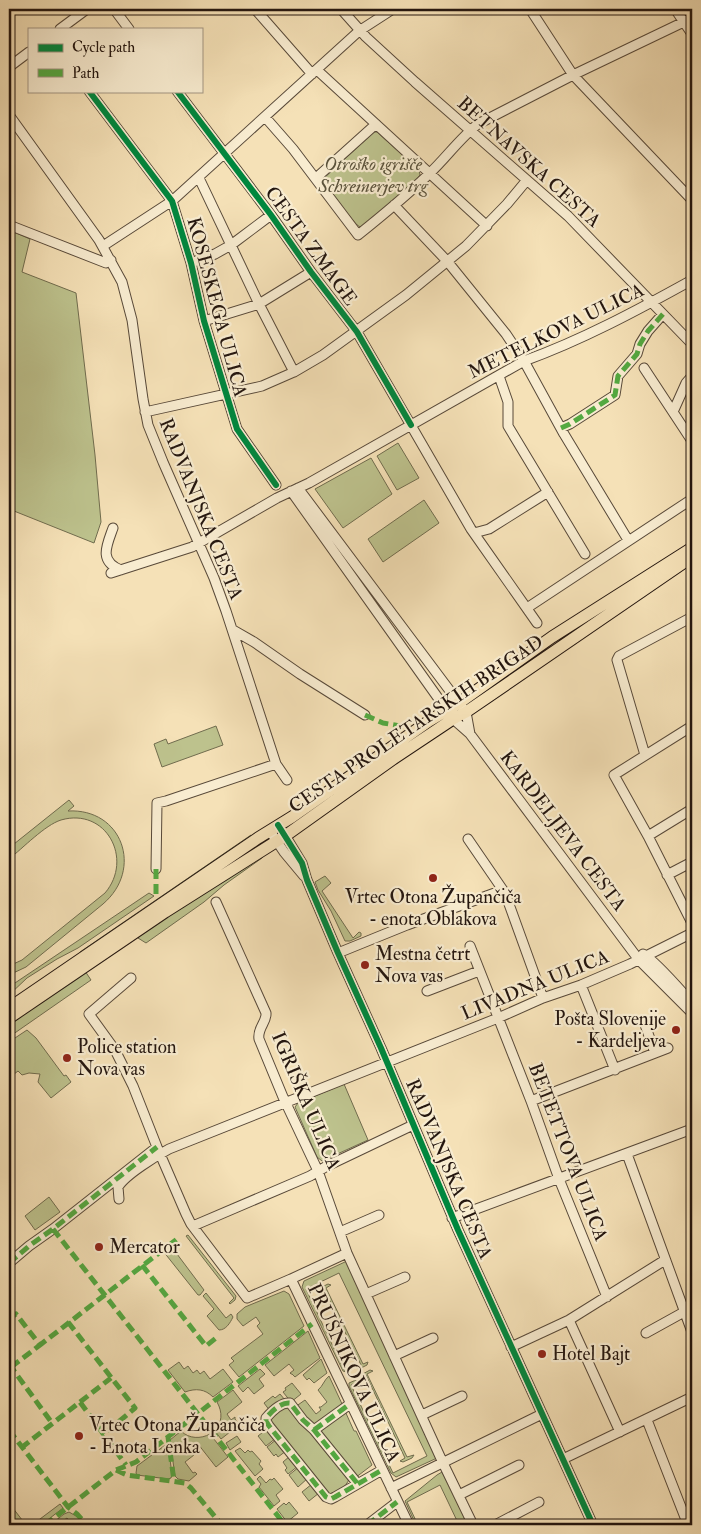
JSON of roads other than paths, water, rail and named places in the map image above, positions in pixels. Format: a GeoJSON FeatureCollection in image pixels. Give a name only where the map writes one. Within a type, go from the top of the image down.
{"type":"FeatureCollection","features":[{"type":"Feature","properties":{"kind":"main road","name":"CESTA PROLETARSKIH BRIGAD"},"geometry":{"type":"LineString","coordinates":[[463,708],[552,637],[692,548]]}},
{"type":"Feature","properties":{"kind":"main road","name":"CESTA PROLETARSKIH BRIGAD"},"geometry":{"type":"LineString","coordinates":[[9,1008],[274,828],[450,714],[463,708],[692,557]]}},
{"type":"Feature","properties":{"kind":"main road","name":"CESTA PROLETARSKIH BRIGAD"},"geometry":{"type":"LineString","coordinates":[[9,1018],[165,912],[281,838],[393,759],[450,714]]}},
{"type":"Feature","properties":{"kind":"street"},"geometry":{"type":"LineString","coordinates":[[61,28],[87,9]]}},
{"type":"Feature","properties":{"kind":"street"},"geometry":{"type":"LineString","coordinates":[[114,9],[129,28]]}},
{"type":"Feature","properties":{"kind":"street"},"geometry":{"type":"LineString","coordinates":[[255,9],[315,72],[376,124],[487,226]]}},
{"type":"Feature","properties":{"kind":"street","name":"BETNAVSKA CESTA"},"geometry":{"type":"LineString","coordinates":[[341,9],[359,30],[415,82],[568,216],[692,344]]}},
{"type":"Feature","properties":{"kind":"street"},"geometry":{"type":"LineString","coordinates":[[103,246],[172,201],[359,30],[393,9]]}},
{"type":"Feature","properties":{"kind":"street"},"geometry":{"type":"LineString","coordinates":[[530,9],[573,75],[692,200]]}},
{"type":"Feature","properties":{"kind":"street"},"geometry":{"type":"LineString","coordinates":[[675,9],[688,20],[692,34]]}},
{"type":"Feature","properties":{"kind":"street"},"geometry":{"type":"LineString","coordinates":[[265,117],[316,178],[358,235],[394,206],[430,173],[470,130],[478,124],[573,75],[688,20]]}},
{"type":"Feature","properties":{"kind":"street"},"geometry":{"type":"LineString","coordinates":[[9,67],[28,53]]}},
{"type":"Feature","properties":{"kind":"street","name":"KOSESKEGA ULICA"},"geometry":{"type":"LineString","coordinates":[[91,92],[172,201],[192,263],[204,321],[237,429],[276,485]]}},
{"type":"Feature","properties":{"kind":"street","name":"CESTA ZMAGE"},"geometry":{"type":"LineString","coordinates":[[178,92],[357,332],[474,533],[537,623]]}},
{"type":"Feature","properties":{"kind":"street","name":"RADVANJSKA CESTA"},"geometry":{"type":"LineString","coordinates":[[9,116],[103,246],[122,282],[132,320],[145,412],[153,439],[214,578],[233,630],[276,764],[287,780]]}},
{"type":"Feature","properties":{"kind":"street"},"geometry":{"type":"LineString","coordinates":[[316,178],[376,124]]}},
{"type":"Feature","properties":{"kind":"street"},"geometry":{"type":"LineString","coordinates":[[199,178],[259,304],[294,372]]}},
{"type":"Feature","properties":{"kind":"street"},"geometry":{"type":"LineString","coordinates":[[145,412],[262,386],[294,372],[323,356],[406,296],[447,262],[487,226],[527,180]]}},
{"type":"Feature","properties":{"kind":"street"},"geometry":{"type":"LineString","coordinates":[[394,206],[447,262],[506,334],[524,361],[561,428],[628,540]]}},
{"type":"Feature","properties":{"kind":"street","name":"CESTA ZMAGE"},"geometry":{"type":"LineString","coordinates":[[231,245],[271,215]]}},
{"type":"Feature","properties":{"kind":"street"},"geometry":{"type":"LineString","coordinates":[[9,225],[106,263],[111,260]]}},
{"type":"Feature","properties":{"kind":"street","name":"KOSESKEGA ULICA"},"geometry":{"type":"LineString","coordinates":[[192,263],[231,245]]}},
{"type":"Feature","properties":{"kind":"street"},"geometry":{"type":"LineString","coordinates":[[204,321],[259,304],[311,272]]}},
{"type":"Feature","properties":{"kind":"street","name":"METELKOVA ULICA"},"geometry":{"type":"LineString","coordinates":[[111,573],[198,543],[524,361],[550,351],[652,302],[692,280]]}},
{"type":"Feature","properties":{"kind":"street"},"geometry":{"type":"LineString","coordinates":[[561,428],[615,395],[618,376],[637,354],[640,344],[648,331],[663,314]]}},
{"type":"Feature","properties":{"kind":"street"},"geometry":{"type":"LineString","coordinates":[[644,368],[692,441]]}},
{"type":"Feature","properties":{"kind":"street"},"geometry":{"type":"LineString","coordinates":[[499,376],[508,402],[508,426],[585,554]]}},
{"type":"Feature","properties":{"kind":"street"},"geometry":{"type":"LineString","coordinates":[[673,412],[686,383],[692,376]]}},
{"type":"Feature","properties":{"kind":"street"},"geometry":{"type":"LineString","coordinates":[[295,490],[463,708],[470,734]]}},
{"type":"Feature","properties":{"kind":"street"},"geometry":{"type":"LineString","coordinates":[[295,490],[450,714],[470,734]]}},
{"type":"Feature","properties":{"kind":"street"},"geometry":{"type":"LineString","coordinates":[[474,533],[489,529],[548,492]]}},
{"type":"Feature","properties":{"kind":"street"},"geometry":{"type":"LineString","coordinates":[[527,608],[692,499]]}},
{"type":"Feature","properties":{"kind":"street"},"geometry":{"type":"LineString","coordinates":[[113,528],[106,550],[107,558],[110,564],[121,570]]}},
{"type":"Feature","properties":{"kind":"street"},"geometry":{"type":"LineString","coordinates":[[645,755],[616,660],[619,656],[692,617]]}},
{"type":"Feature","properties":{"kind":"street"},"geometry":{"type":"LineString","coordinates":[[233,630],[365,715]]}},
{"type":"Feature","properties":{"kind":"street"},"geometry":{"type":"LineString","coordinates":[[692,726],[614,775],[648,836],[692,923]]}},
{"type":"Feature","properties":{"kind":"street","name":"KARDELJEVA CESTA"},"geometry":{"type":"LineString","coordinates":[[470,734],[630,948],[692,1003]]}},
{"type":"Feature","properties":{"kind":"street"},"geometry":{"type":"LineString","coordinates":[[156,869],[157,802],[166,801],[276,764]]}},
{"type":"Feature","properties":{"kind":"street"},"geometry":{"type":"LineString","coordinates":[[648,836],[692,809]]}},
{"type":"Feature","properties":{"kind":"street","name":"RADVANJSKA CESTA"},"geometry":{"type":"LineString","coordinates":[[274,828],[302,863],[307,880],[452,1218],[592,1525]]}},
{"type":"Feature","properties":{"kind":"street"},"geometry":{"type":"LineString","coordinates":[[468,839],[506,893],[543,998]]}},
{"type":"Feature","properties":{"kind":"street"},"geometry":{"type":"LineString","coordinates":[[667,875],[692,862]]}},
{"type":"Feature","properties":{"kind":"street"},"geometry":{"type":"LineString","coordinates":[[338,953],[407,925],[503,890]]}},
{"type":"Feature","properties":{"kind":"street","name":"IGRIŠKA ULICA"},"geometry":{"type":"LineString","coordinates":[[216,902],[266,1013],[266,1018],[259,1031],[259,1039],[318,1171],[347,1253],[473,1525]]}},
{"type":"Feature","properties":{"kind":"street","name":"LIVADNA ULICA"},"geometry":{"type":"LineString","coordinates":[[158,1150],[286,1102],[498,1018],[543,998],[581,985],[643,958],[692,932]]}},
{"type":"Feature","properties":{"kind":"street","name":"BETETTOVA ULICA"},"geometry":{"type":"LineString","coordinates":[[470,946],[531,1101],[559,1179],[607,1297]]}},
{"type":"Feature","properties":{"kind":"street","name":"KARDELJEVA CESTA"},"geometry":{"type":"LineString","coordinates":[[643,958],[692,1013]]}},
{"type":"Feature","properties":{"kind":"street"},"geometry":{"type":"LineString","coordinates":[[427,991],[479,971]]}},
{"type":"Feature","properties":{"kind":"street","name":"PRUŠNIKOVA ULICA"},"geometry":{"type":"LineString","coordinates":[[131,978],[89,1014],[115,1050],[192,1225],[247,1298],[291,1279],[409,1525]]}},
{"type":"Feature","properties":{"kind":"street"},"geometry":{"type":"LineString","coordinates":[[581,985],[615,1070]]}},
{"type":"Feature","properties":{"kind":"street"},"geometry":{"type":"LineString","coordinates":[[644,1022],[655,1054]]}},
{"type":"Feature","properties":{"kind":"street"},"geometry":{"type":"LineString","coordinates":[[531,1101],[668,1048]]}},
{"type":"Feature","properties":{"kind":"street"},"geometry":{"type":"LineString","coordinates":[[192,1225],[310,1176],[413,1125]]}},
{"type":"Feature","properties":{"kind":"street"},"geometry":{"type":"LineString","coordinates":[[452,1218],[692,1130]]}},
{"type":"Feature","properties":{"kind":"street"},"geometry":{"type":"LineString","coordinates":[[119,1199],[117,1192],[120,1184],[158,1150]]}},
{"type":"Feature","properties":{"kind":"street"},"geometry":{"type":"LineString","coordinates":[[9,1263],[22,1251],[158,1150]]}},
{"type":"Feature","properties":{"kind":"street"},"geometry":{"type":"LineString","coordinates":[[628,1154],[692,1332]]}},
{"type":"Feature","properties":{"kind":"street"},"geometry":{"type":"LineString","coordinates":[[340,1232],[379,1215]]}},
{"type":"Feature","properties":{"kind":"street"},"geometry":{"type":"LineString","coordinates":[[291,1279],[347,1253]]}},
{"type":"Feature","properties":{"kind":"street"},"geometry":{"type":"LineString","coordinates":[[511,1347],[569,1320],[666,1260]]}},
{"type":"Feature","properties":{"kind":"street"},"geometry":{"type":"LineString","coordinates":[[366,1294],[405,1277]]}},
{"type":"Feature","properties":{"kind":"street"},"geometry":{"type":"LineString","coordinates":[[646,1333],[684,1312]]}},
{"type":"Feature","properties":{"kind":"street"},"geometry":{"type":"LineString","coordinates":[[569,1320],[620,1432]]}},
{"type":"Feature","properties":{"kind":"street"},"geometry":{"type":"LineString","coordinates":[[394,1356],[433,1338]]}},
{"type":"Feature","properties":{"kind":"street"},"geometry":{"type":"LineString","coordinates":[[422,1415],[462,1396]]}},
{"type":"Feature","properties":{"kind":"street"},"geometry":{"type":"LineString","coordinates":[[563,1459],[692,1398]]}},
{"type":"Feature","properties":{"kind":"street"},"geometry":{"type":"LineString","coordinates":[[357,1483],[314,1430],[308,1426],[288,1402],[270,1414],[266,1421],[326,1497],[331,1499],[382,1470]]}},
{"type":"Feature","properties":{"kind":"street"},"geometry":{"type":"LineString","coordinates":[[314,1430],[350,1404]]}},
{"type":"Feature","properties":{"kind":"street"},"geometry":{"type":"LineString","coordinates":[[391,1488],[542,1414]]}},
{"type":"Feature","properties":{"kind":"street"},"geometry":{"type":"LineString","coordinates":[[647,1420],[688,1525]]}},
{"type":"Feature","properties":{"kind":"street"},"geometry":{"type":"LineString","coordinates":[[459,1495],[520,1465]]}},
{"type":"Feature","properties":{"kind":"street"},"geometry":{"type":"LineString","coordinates":[[367,1525],[398,1502]]}},
{"type":"Feature","properties":{"kind":"street"},"geometry":{"type":"LineString","coordinates":[[494,1525],[539,1502]]}},
{"type":"Feature","properties":{"kind":"place","name":"Vrtec Otona Župančiča - enota Oblakova"},"geometry":{"type":"Point","coordinates":[433,878]}},
{"type":"Feature","properties":{"kind":"place","name":"Mestna četrt Nova vas"},"geometry":{"type":"Point","coordinates":[365,965]}},
{"type":"Feature","properties":{"kind":"place","name":"Pošta Slovenije - Kardeljeva"},"geometry":{"type":"Point","coordinates":[676,1030]}},
{"type":"Feature","properties":{"kind":"place","name":"Police station Nova vas"},"geometry":{"type":"Point","coordinates":[67,1058]}},
{"type":"Feature","properties":{"kind":"place","name":"Mercator"},"geometry":{"type":"Point","coordinates":[99,1247]}},
{"type":"Feature","properties":{"kind":"place","name":"Hotel Bajt"},"geometry":{"type":"Point","coordinates":[542,1354]}},
{"type":"Feature","properties":{"kind":"place","name":"Vrtec Otona Župančiča - Enota Lenka"},"geometry":{"type":"Point","coordinates":[79,1436]}},
{"type":"Feature","properties":{"kind":"park label","name":"Otroško igrišče Schreinerjev trg"},"geometry":{"type":"Point","coordinates":[373,175]}}]}
